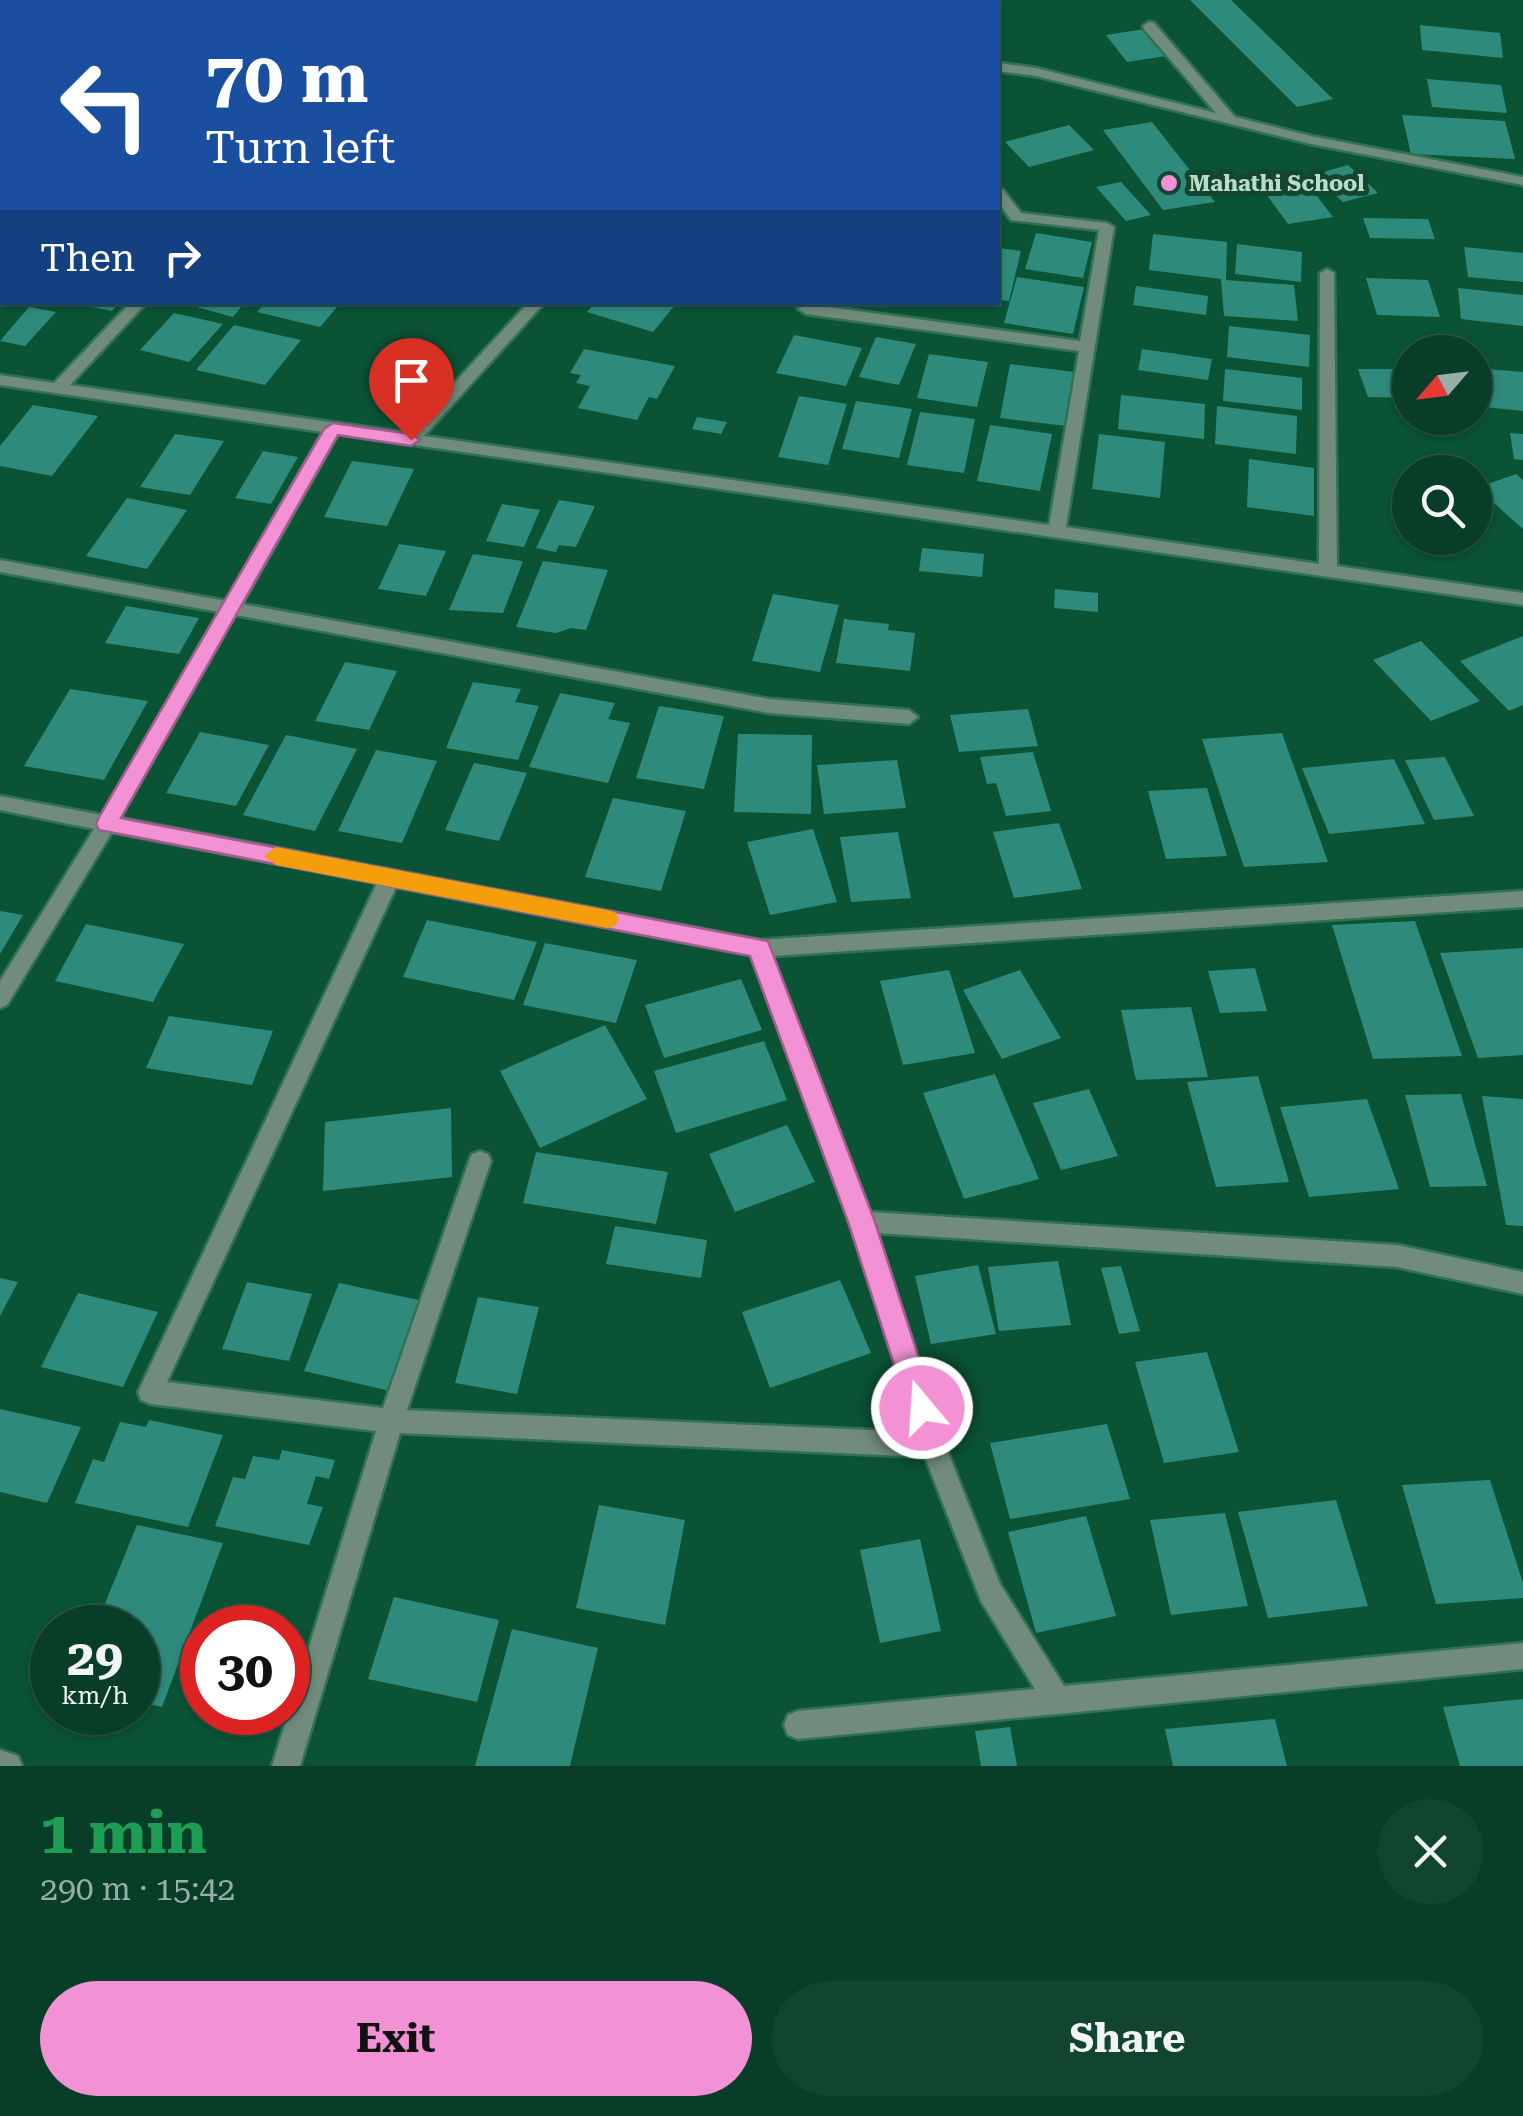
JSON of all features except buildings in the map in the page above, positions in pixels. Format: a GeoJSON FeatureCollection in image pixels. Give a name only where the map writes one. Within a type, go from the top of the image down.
{"type":"FeatureCollection","features":[{"type":"Feature","properties":{"kind":"street"},"geometry":{"type":"LineString","coordinates":[[1149,26],[1231,121]]}},
{"type":"Feature","properties":{"kind":"street"},"geometry":{"type":"LineString","coordinates":[[1000,67],[1036,72],[1311,140],[1523,181]]}},
{"type":"Feature","properties":{"kind":"street"},"geometry":{"type":"LineString","coordinates":[[1000,196],[1016,217],[1107,227],[1057,529]]}},
{"type":"Feature","properties":{"kind":"street"},"geometry":{"type":"LineString","coordinates":[[1327,273],[1328,571]]}},
{"type":"Feature","properties":{"kind":"street"},"geometry":{"type":"LineString","coordinates":[[57,388],[137,305]]}},
{"type":"Feature","properties":{"kind":"street"},"geometry":{"type":"LineString","coordinates":[[411,440],[535,305]]}},
{"type":"Feature","properties":{"kind":"street"},"geometry":{"type":"LineString","coordinates":[[806,309],[1088,347]]}},
{"type":"Feature","properties":{"kind":"street"},"geometry":{"type":"LineString","coordinates":[[0,380],[1523,599]]}},
{"type":"Feature","properties":{"kind":"street"},"geometry":{"type":"LineString","coordinates":[[0,998],[107,824],[333,429]]}},
{"type":"Feature","properties":{"kind":"street"},"geometry":{"type":"LineString","coordinates":[[0,566],[230,611],[769,706],[909,717]]}},
{"type":"Feature","properties":{"kind":"street"},"geometry":{"type":"LineString","coordinates":[[0,803],[759,948],[1523,899]]}},
{"type":"Feature","properties":{"kind":"street"},"geometry":{"type":"LineString","coordinates":[[390,878],[150,1392],[392,1421],[934,1445]]}},
{"type":"Feature","properties":{"kind":"street"},"geometry":{"type":"LineString","coordinates":[[759,948],[862,1222],[934,1445],[990,1592],[1057,1700]]}},
{"type":"Feature","properties":{"kind":"street"},"geometry":{"type":"LineString","coordinates":[[286,1766],[392,1421],[480,1161]]}},
{"type":"Feature","properties":{"kind":"street"},"geometry":{"type":"LineString","coordinates":[[862,1222],[1397,1256],[1523,1283]]}},
{"type":"Feature","properties":{"kind":"street"},"geometry":{"type":"LineString","coordinates":[[798,1725],[1523,1656]]}},
{"type":"Feature","properties":{"kind":"street"},"geometry":{"type":"LineString","coordinates":[[0,1764],[8,1766]]}},
{"type":"Feature","properties":{"kind":"slow traffic"},"geometry":{"type":"LineString","coordinates":[[276,856],[607,919]]}},
{"type":"Feature","properties":{"kind":"place","name":"Mahathi School"},"geometry":{"type":"Point","coordinates":[1169,183]}},
{"type":"Feature","properties":{"kind":"route"},"geometry":{"type":"LineString","coordinates":[[411,440],[333,429],[107,824],[759,948],[862,1222],[922,1408]]}}]}
